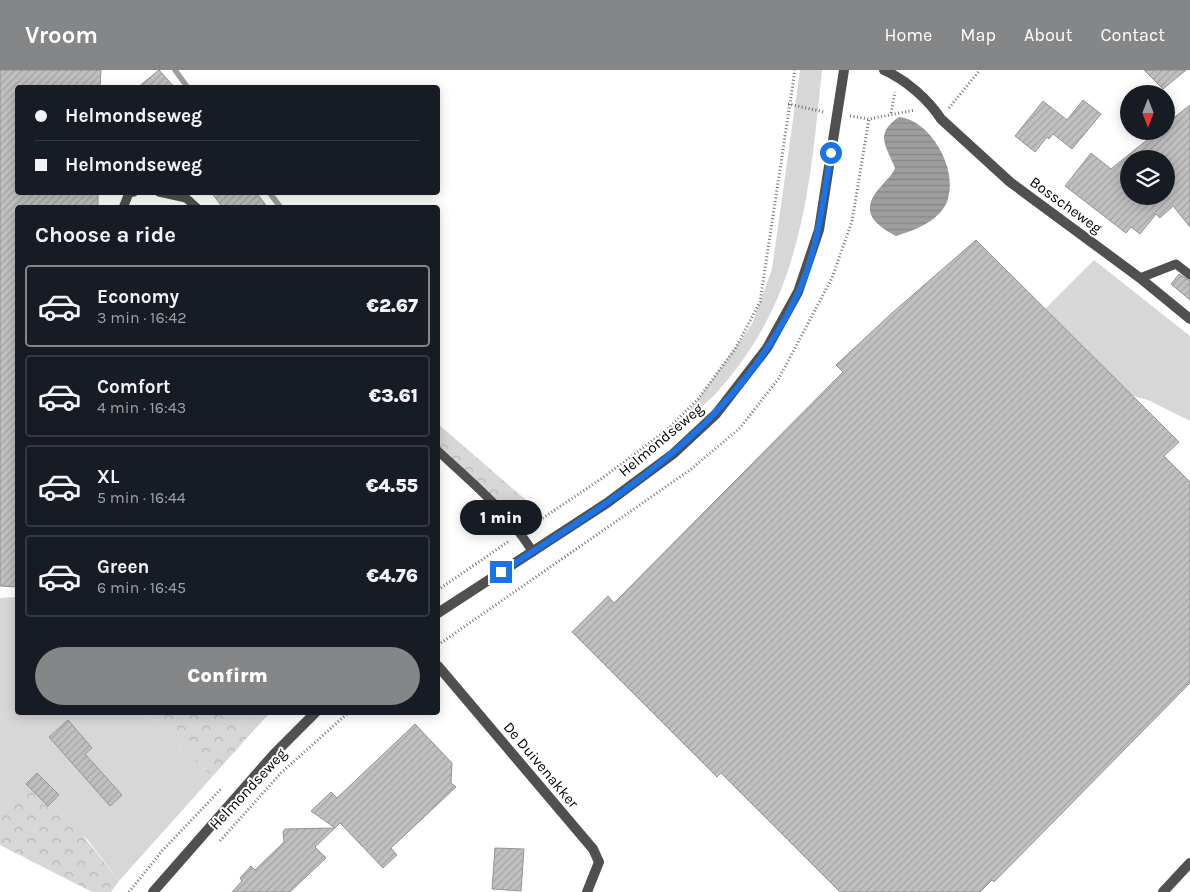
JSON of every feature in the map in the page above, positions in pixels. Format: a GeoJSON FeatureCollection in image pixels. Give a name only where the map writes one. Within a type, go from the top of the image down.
{"type":"FeatureCollection","features":[{"type":"Feature","properties":{"kind":"street","name":"Helmondseweg"},"geometry":{"type":"LineString","coordinates":[[440,612],[607,503],[673,454],[716,414],[767,348],[798,292],[819,230],[844,70]]}},
{"type":"Feature","properties":{"kind":"street","name":"Bosscheweg"},"geometry":{"type":"LineString","coordinates":[[884,70],[898,73],[933,107],[941,119],[1010,182],[1140,278],[1190,318]]}},
{"type":"Feature","properties":{"kind":"street","name":"De Duivenakker"},"geometry":{"type":"LineString","coordinates":[[440,668],[593,849],[599,862],[587,892]]}},
{"type":"Feature","properties":{"kind":"street","name":"Helmondseweg"},"geometry":{"type":"LineString","coordinates":[[153,892],[274,754],[313,715]]}},
{"type":"Feature","properties":{"kind":"street"},"geometry":{"type":"LineString","coordinates":[[1163,892],[1190,863]]}},
{"type":"Feature","properties":{"kind":"lane"},"geometry":{"type":"LineString","coordinates":[[172,195],[186,198],[194,205]]}},
{"type":"Feature","properties":{"kind":"lane"},"geometry":{"type":"LineString","coordinates":[[1140,278],[1176,264],[1190,275]]}},
{"type":"Feature","properties":{"kind":"lane"},"geometry":{"type":"LineString","coordinates":[[440,453],[498,506],[521,533],[532,552]]}},
{"type":"Feature","properties":{"kind":"path","name":"Helmondseweg"},"geometry":{"type":"LineString","coordinates":[[440,589],[601,479],[668,429],[698,399],[735,349],[760,302],[795,70]]}},
{"type":"Feature","properties":{"kind":"path"},"geometry":{"type":"LineString","coordinates":[[941,119],[980,70]]}},
{"type":"Feature","properties":{"kind":"path"},"geometry":{"type":"LineString","coordinates":[[869,119],[891,113],[933,107]]}},
{"type":"Feature","properties":{"kind":"path","name":"Helmondseweg"},"geometry":{"type":"LineString","coordinates":[[216,846],[281,773],[346,715]]}},
{"type":"Feature","properties":{"kind":"path","name":"Helmondseweg"},"geometry":{"type":"LineString","coordinates":[[129,892],[162,851],[223,787]]}},
{"type":"Feature","properties":{"kind":"green space"},"geometry":{"type":"Polygon","coordinates":[[[800,70],[822,70],[808,188],[801,226],[790,263],[777,299],[759,334],[737,368],[713,397],[683,420],[752,324],[772,269],[800,70]]]}},
{"type":"Feature","properties":{"kind":"green space"},"geometry":{"type":"Polygon","coordinates":[[[1094,260],[1190,336],[1190,421],[1148,400],[1122,393],[1040,314],[1094,260]]]}},
{"type":"Feature","properties":{"kind":"green space"},"geometry":{"type":"Polygon","coordinates":[[[440,426],[533,506],[512,520],[440,459],[440,426]]]}},
{"type":"Feature","properties":{"kind":"green space"},"geometry":{"type":"Polygon","coordinates":[[[15,597],[15,715],[148,715],[212,777],[119,881],[87,839],[25,785],[0,815],[0,598],[15,597]]]}},
{"type":"Feature","properties":{"kind":"green space"},"geometry":{"type":"Polygon","coordinates":[[[148,715],[236,715],[254,730],[212,777],[148,715]]]}},
{"type":"Feature","properties":{"kind":"green space"},"geometry":{"type":"Polygon","coordinates":[[[236,715],[268,715],[254,730],[236,715]]]}},
{"type":"Feature","properties":{"kind":"green space"},"geometry":{"type":"Polygon","coordinates":[[[36,781],[41,783],[119,881],[111,892],[92,892],[0,845],[0,815],[25,785],[36,781]]]}},
{"type":"Feature","properties":{"kind":"shaded area"},"geometry":{"type":"Polygon","coordinates":[[[899,117],[910,120],[931,136],[945,160],[950,187],[945,207],[940,213],[919,227],[896,236],[874,220],[870,207],[876,193],[895,168],[884,140],[884,135],[891,123],[899,117]]]}},
{"type":"Feature","properties":{"kind":"building"},"geometry":{"type":"Polygon","coordinates":[[[0,70],[101,70],[100,85],[15,85],[15,195],[98,195],[98,205],[15,205],[15,587],[0,586],[0,70]]]}},
{"type":"Feature","properties":{"kind":"building"},"geometry":{"type":"Polygon","coordinates":[[[159,70],[172,85],[141,85],[159,70]]]}},
{"type":"Feature","properties":{"kind":"building"},"geometry":{"type":"Polygon","coordinates":[[[1144,70],[1186,70],[1168,85],[1159,85],[1144,70]]]}},
{"type":"Feature","properties":{"kind":"building"},"geometry":{"type":"Polygon","coordinates":[[[1083,100],[1101,114],[1072,149],[1053,134],[1049,139],[1047,137],[1035,152],[1015,136],[1043,101],[1067,120],[1083,100]]]}},
{"type":"Feature","properties":{"kind":"building"},"geometry":{"type":"Polygon","coordinates":[[[1190,105],[1190,227],[1173,206],[1160,218],[1156,214],[1140,234],[1131,227],[1126,233],[1065,186],[1091,153],[1111,169],[1120,162],[1120,205],[1175,205],[1175,150],[1134,150],[1147,140],[1175,140],[1175,117],[1190,105]]]}},
{"type":"Feature","properties":{"kind":"building"},"geometry":{"type":"Polygon","coordinates":[[[213,195],[258,195],[266,205],[221,205],[213,195]]]}},
{"type":"Feature","properties":{"kind":"building"},"geometry":{"type":"Polygon","coordinates":[[[976,240],[1179,442],[1164,456],[1190,482],[1190,683],[994,882],[992,880],[980,892],[840,892],[721,773],[717,777],[572,632],[608,596],[614,603],[843,372],[836,365],[976,240]]]}},
{"type":"Feature","properties":{"kind":"building"},"geometry":{"type":"Polygon","coordinates":[[[1179,274],[1190,281],[1190,300],[1171,284],[1179,274]]]}},
{"type":"Feature","properties":{"kind":"building"},"geometry":{"type":"Polygon","coordinates":[[[68,720],[92,748],[85,754],[122,795],[110,806],[49,737],[68,720]]]}},
{"type":"Feature","properties":{"kind":"building"},"geometry":{"type":"Polygon","coordinates":[[[415,724],[452,763],[451,783],[456,787],[391,848],[397,855],[383,868],[340,823],[335,828],[311,811],[331,792],[337,798],[415,724]]]}},
{"type":"Feature","properties":{"kind":"building"},"geometry":{"type":"Polygon","coordinates":[[[37,773],[59,795],[48,806],[26,784],[37,773]]]}},
{"type":"Feature","properties":{"kind":"building"},"geometry":{"type":"Polygon","coordinates":[[[335,828],[315,847],[326,858],[290,892],[232,892],[242,881],[240,878],[251,866],[255,870],[284,842],[283,832],[285,829],[335,828]]]}},
{"type":"Feature","properties":{"kind":"building"},"geometry":{"type":"Polygon","coordinates":[[[495,848],[524,849],[521,891],[492,889],[495,848]]]}},
{"type":"Feature","properties":{"kind":"waterway"},"geometry":{"type":"LineString","coordinates":[[175,70],[186,85]]}},
{"type":"Feature","properties":{"kind":"waterway"},"geometry":{"type":"LineString","coordinates":[[271,195],[279,205]]}},
{"type":"Feature","properties":{"kind":"route"},"geometry":{"type":"LineString","coordinates":[[501,572],[607,503],[673,454],[716,414],[767,348],[798,292],[819,230],[831,153]]}}]}
